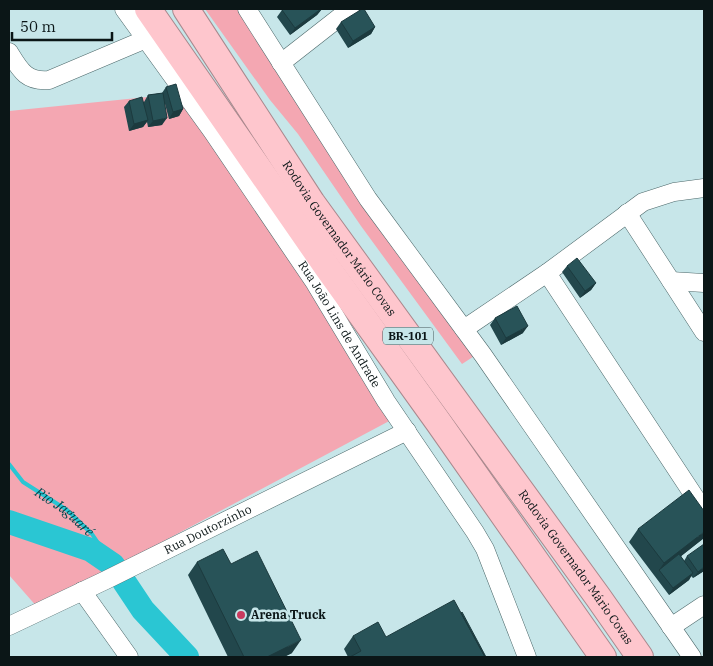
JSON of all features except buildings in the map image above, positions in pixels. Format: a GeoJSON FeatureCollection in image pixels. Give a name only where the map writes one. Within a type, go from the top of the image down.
{"type":"FeatureCollection","features":[{"type":"Feature","properties":{"kind":"highway","name":"Rodovia Governador Mário Covas"},"geometry":{"type":"LineString","coordinates":[[148,9],[327,267],[603,657]]}},
{"type":"Feature","properties":{"kind":"highway","name":"Rodovia Governador Mário Covas"},"geometry":{"type":"LineString","coordinates":[[186,9],[312,203],[640,657]]}},
{"type":"Feature","properties":{"kind":"street","name":"Rua João Lins de Andrade"},"geometry":{"type":"LineString","coordinates":[[124,9],[212,131],[315,283],[361,360],[485,549],[527,657]]}},
{"type":"Feature","properties":{"kind":"street"},"geometry":{"type":"LineString","coordinates":[[247,9],[368,199],[464,329],[692,657]]}},
{"type":"Feature","properties":{"kind":"street"},"geometry":{"type":"LineString","coordinates":[[281,63],[350,9]]}},
{"type":"Feature","properties":{"kind":"street"},"geometry":{"type":"LineString","coordinates":[[9,52],[30,79],[37,81],[49,80],[146,39]]}},
{"type":"Feature","properties":{"kind":"street"},"geometry":{"type":"LineString","coordinates":[[464,329],[547,273],[643,202],[674,192],[704,188]]}},
{"type":"Feature","properties":{"kind":"street"},"geometry":{"type":"LineString","coordinates":[[626,213],[704,332]]}},
{"type":"Feature","properties":{"kind":"street"},"geometry":{"type":"LineString","coordinates":[[547,273],[704,511]]}},
{"type":"Feature","properties":{"kind":"street"},"geometry":{"type":"LineString","coordinates":[[671,281],[704,283]]}},
{"type":"Feature","properties":{"kind":"street","name":"Rua Doutorzinho"},"geometry":{"type":"LineString","coordinates":[[9,626],[407,431]]}},
{"type":"Feature","properties":{"kind":"street"},"geometry":{"type":"LineString","coordinates":[[82,591],[129,657]]}},
{"type":"Feature","properties":{"kind":"street"},"geometry":{"type":"LineString","coordinates":[[671,627],[704,605]]}},
{"type":"Feature","properties":{"kind":"shaded area"},"geometry":{"type":"Polygon","coordinates":[[[205,9],[244,9],[479,353],[462,364],[361,226],[298,134],[270,100],[205,9]]]}},
{"type":"Feature","properties":{"kind":"shaded area"},"geometry":{"type":"Polygon","coordinates":[[[177,94],[328,306],[393,419],[38,608],[9,575],[9,111],[177,94]]]}},
{"type":"Feature","properties":{"kind":"waterway","name":"Rio Jaguaré"},"geometry":{"type":"LineString","coordinates":[[9,464],[23,482],[67,510],[92,534],[113,565]]}},
{"type":"Feature","properties":{"kind":"waterway","name":"Rio Jaguaré"},"geometry":{"type":"LineString","coordinates":[[9,522],[91,550],[113,565],[143,610],[187,657]]}},
{"type":"Feature","properties":{"kind":"place","name":"Arena Truck"},"geometry":{"type":"Point","coordinates":[241,615]}}]}
